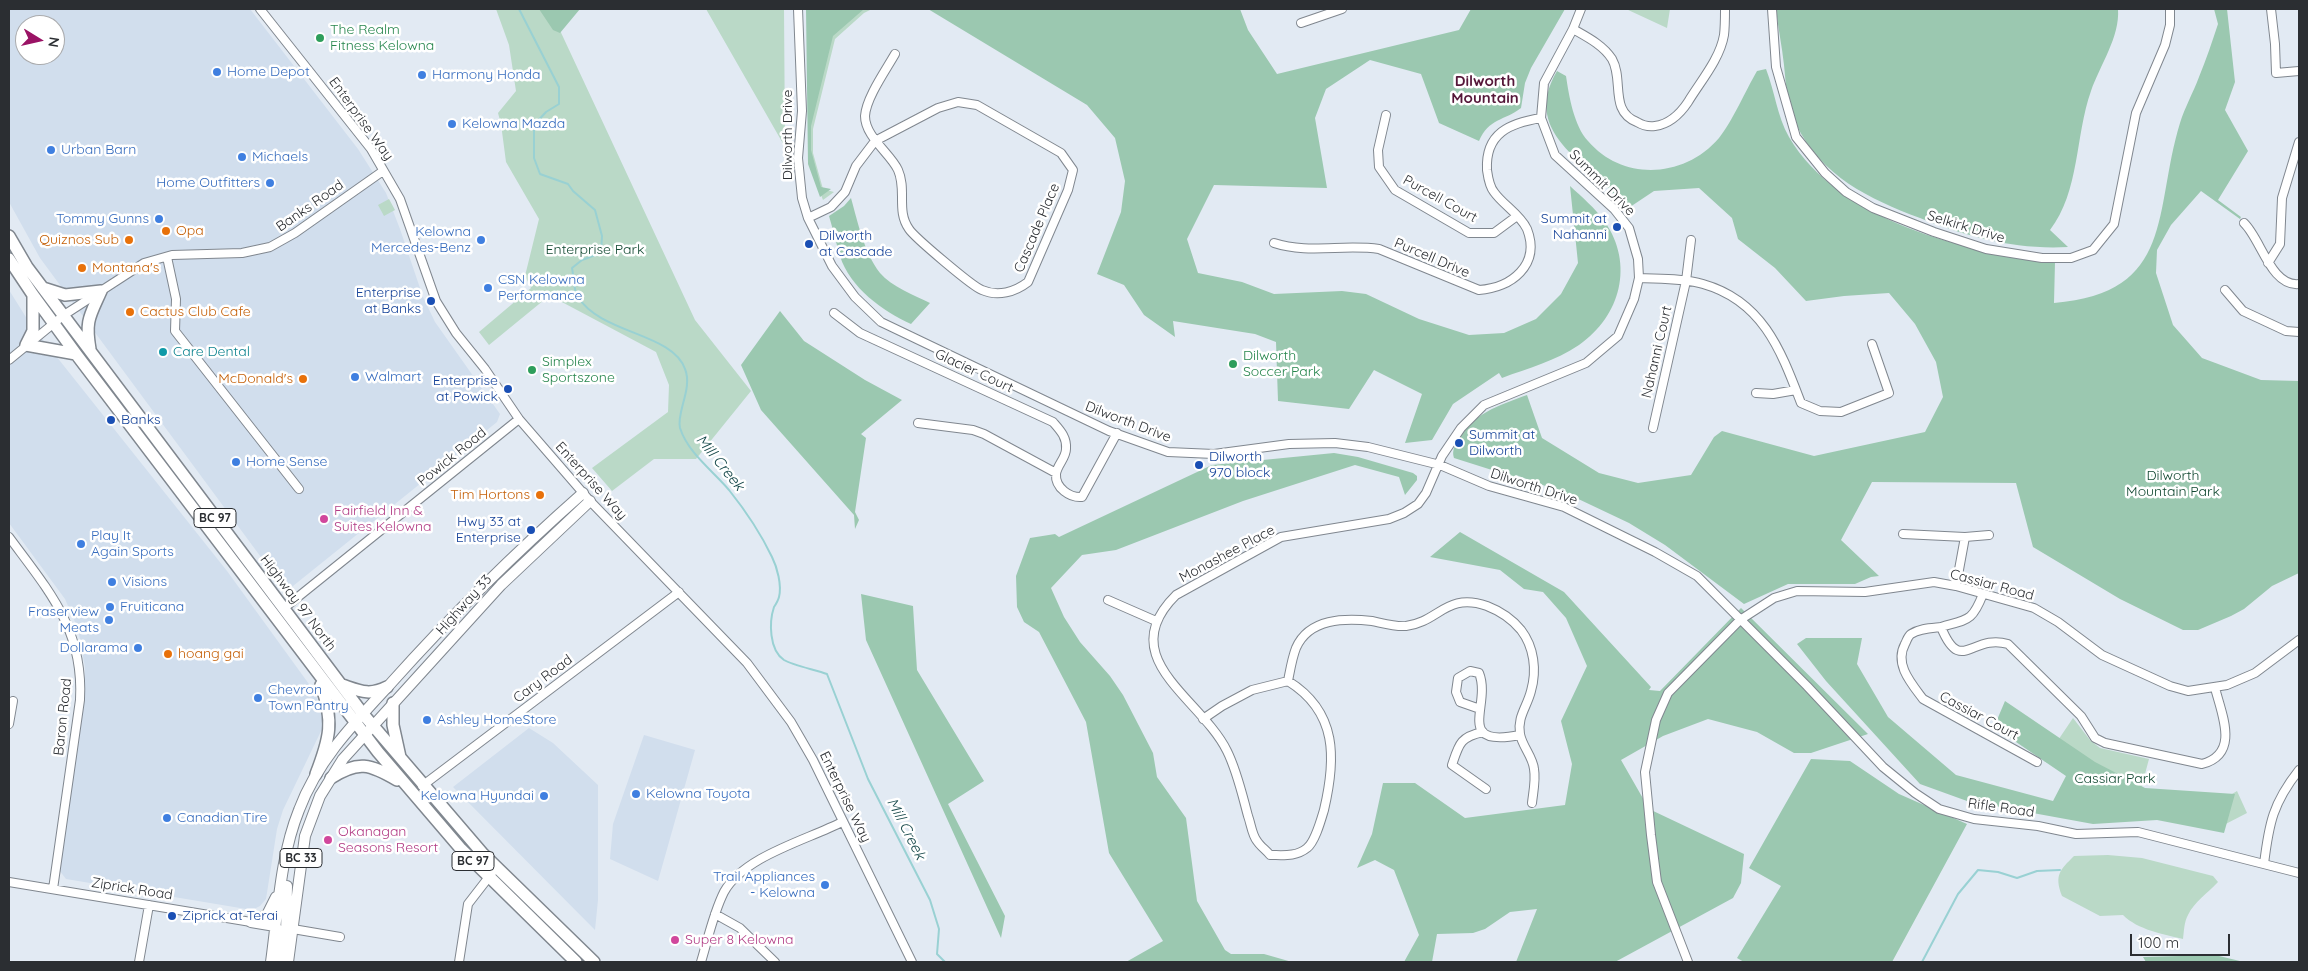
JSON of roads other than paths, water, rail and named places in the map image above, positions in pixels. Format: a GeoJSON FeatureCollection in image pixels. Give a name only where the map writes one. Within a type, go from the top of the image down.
{"type":"FeatureCollection","features":[{"type":"Feature","properties":{"kind":"highway","name":"Highway 97 North"},"geometry":{"type":"LineString","coordinates":[[9,236],[27,267],[342,685],[359,719],[365,736],[488,877],[576,962]]}},
{"type":"Feature","properties":{"kind":"highway","name":"Highway 97 North"},"geometry":{"type":"LineString","coordinates":[[9,258],[76,354],[316,671],[359,719],[373,726],[422,786],[497,869],[594,962]]}},
{"type":"Feature","properties":{"kind":"highway"},"geometry":{"type":"LineString","coordinates":[[44,288],[65,295],[101,291]]}},
{"type":"Feature","properties":{"kind":"highway"},"geometry":{"type":"LineString","coordinates":[[90,351],[87,330],[89,315],[101,291]]}},
{"type":"Feature","properties":{"kind":"highway"},"geometry":{"type":"LineString","coordinates":[[33,295],[33,330],[26,345],[76,354]]}},
{"type":"Feature","properties":{"kind":"highway"},"geometry":{"type":"LineString","coordinates":[[264,603],[283,609]]}},
{"type":"Feature","properties":{"kind":"highway"},"geometry":{"type":"LineString","coordinates":[[316,671],[328,705],[330,722],[328,743],[316,774]]}},
{"type":"Feature","properties":{"kind":"highway"},"geometry":{"type":"LineString","coordinates":[[342,685],[367,693],[376,692],[387,687]]}},
{"type":"Feature","properties":{"kind":"highway"},"geometry":{"type":"LineString","coordinates":[[392,703],[393,725],[400,759]]}},
{"type":"Feature","properties":{"kind":"highway"},"geometry":{"type":"LineString","coordinates":[[330,778],[346,768],[361,765],[382,771],[408,786]]}},
{"type":"Feature","properties":{"kind":"main road","name":"Highway 33"},"geometry":{"type":"LineString","coordinates":[[359,719],[479,589],[587,497]]}},
{"type":"Feature","properties":{"kind":"main road","name":"Highway 33"},"geometry":{"type":"LineString","coordinates":[[365,736],[392,703],[501,584],[587,497]]}},
{"type":"Feature","properties":{"kind":"main road","name":"BC 33"},"geometry":{"type":"LineString","coordinates":[[276,960],[275,926],[291,832],[299,809],[316,774],[331,751],[359,719]]}},
{"type":"Feature","properties":{"kind":"main road","name":"BC 33"},"geometry":{"type":"LineString","coordinates":[[290,962],[290,929],[305,836],[312,814],[330,778],[343,759],[365,736]]}},
{"type":"Feature","properties":{"kind":"main road"},"geometry":{"type":"LineString","coordinates":[[276,960],[290,929],[286,857]]}},
{"type":"Feature","properties":{"kind":"main road"},"geometry":{"type":"LineString","coordinates":[[251,922],[267,915],[282,882]]}},
{"type":"Feature","properties":{"kind":"main road"},"geometry":{"type":"LineString","coordinates":[[251,922],[266,934],[276,960]]}},
{"type":"Feature","properties":{"kind":"main road"},"geometry":{"type":"LineString","coordinates":[[251,922],[275,926]]}},
{"type":"Feature","properties":{"kind":"street","name":"Enterprise Way"},"geometry":{"type":"LineString","coordinates":[[260,9],[371,149],[400,199],[436,301],[456,333],[485,369],[519,419],[587,497],[747,663],[791,722],[813,760],[912,962]]}},
{"type":"Feature","properties":{"kind":"street","name":"Dilworth Drive"},"geometry":{"type":"LineString","coordinates":[[798,9],[802,111],[798,158],[802,198],[808,218],[832,266],[855,297],[881,322],[1117,434],[1168,452],[1214,454],[1289,444],[1368,446],[1440,465],[1489,486],[1564,507],[1655,552],[1697,576],[1740,620]]}},
{"type":"Feature","properties":{"kind":"street"},"geometry":{"type":"LineString","coordinates":[[1301,23],[1342,9]]}},
{"type":"Feature","properties":{"kind":"street","name":"Summit Drive"},"geometry":{"type":"LineString","coordinates":[[1440,465],[1442,456],[1461,428],[1484,405],[1586,363],[1618,336],[1634,299],[1638,278],[1638,259],[1629,228],[1614,209],[1555,154],[1541,118],[1544,83],[1573,30],[1582,9]]}},
{"type":"Feature","properties":{"kind":"street"},"geometry":{"type":"LineString","coordinates":[[1573,30],[1603,48],[1611,58],[1615,66],[1619,103],[1623,113],[1631,120],[1652,126],[1673,120],[1682,111],[1715,58],[1723,37],[1725,9]]}},
{"type":"Feature","properties":{"kind":"street","name":"Selkirk Drive"},"geometry":{"type":"LineString","coordinates":[[1772,9],[1776,67],[1790,121],[1796,137],[1825,173],[1846,192],[1873,208],[1926,229],[1986,249],[2042,258],[2071,258],[2093,250],[2114,224],[2136,113],[2165,45],[2170,25],[2170,9]]}},
{"type":"Feature","properties":{"kind":"street"},"geometry":{"type":"LineString","coordinates":[[2270,9],[2275,44],[2276,73],[2299,71]]}},
{"type":"Feature","properties":{"kind":"street"},"geometry":{"type":"LineString","coordinates":[[874,141],[865,116],[869,101],[895,54]]}},
{"type":"Feature","properties":{"kind":"street","name":"Cascade Place"},"geometry":{"type":"LineString","coordinates":[[808,218],[831,207],[844,192],[856,166],[874,141],[938,108],[958,102],[977,105],[1061,153],[1073,170],[1068,190],[1028,282],[1016,291],[1000,293],[982,290],[921,240],[909,229],[901,209],[904,191],[898,169],[874,141]]}},
{"type":"Feature","properties":{"kind":"street","name":"Purcell Court"},"geometry":{"type":"LineString","coordinates":[[1386,115],[1378,150],[1379,167],[1395,190],[1469,233],[1494,233],[1517,216]]}},
{"type":"Feature","properties":{"kind":"street","name":"Purcell Drive"},"geometry":{"type":"LineString","coordinates":[[1274,243],[1288,248],[1365,247],[1379,249],[1479,290],[1492,289],[1506,284],[1520,275],[1528,259],[1530,242],[1526,228],[1492,190],[1488,176],[1487,158],[1490,146],[1501,132],[1520,122],[1541,118]]}},
{"type":"Feature","properties":{"kind":"street"},"geometry":{"type":"LineString","coordinates":[[2268,263],[2280,244],[2282,198],[2299,142]]}},
{"type":"Feature","properties":{"kind":"street","name":"Banks Road"},"geometry":{"type":"LineString","coordinates":[[9,360],[64,315],[144,263],[167,257],[242,253],[270,247],[295,233],[383,171]]}},
{"type":"Feature","properties":{"kind":"street"},"geometry":{"type":"LineString","coordinates":[[2244,223],[2252,231],[2268,263],[2277,276],[2294,284],[2299,284]]}},
{"type":"Feature","properties":{"kind":"street","name":"Nahanni Court"},"geometry":{"type":"LineString","coordinates":[[1653,428],[1686,281],[1691,240]]}},
{"type":"Feature","properties":{"kind":"street"},"geometry":{"type":"LineString","coordinates":[[167,257],[176,299],[175,331],[299,489]]}},
{"type":"Feature","properties":{"kind":"street"},"geometry":{"type":"LineString","coordinates":[[1638,278],[1686,281],[1724,291],[1758,317],[1772,336],[1801,403],[1820,412],[1841,412],[1889,394],[1872,344]]}},
{"type":"Feature","properties":{"kind":"street"},"geometry":{"type":"LineString","coordinates":[[2225,290],[2243,312],[2286,331],[2299,332]]}},
{"type":"Feature","properties":{"kind":"street","name":"Glacier Court"},"geometry":{"type":"LineString","coordinates":[[834,313],[860,332],[1053,422],[1065,436],[1066,449],[1056,473]]}},
{"type":"Feature","properties":{"kind":"street"},"geometry":{"type":"LineString","coordinates":[[1756,393],[1773,394],[1796,390]]}},
{"type":"Feature","properties":{"kind":"street","name":"Powick Road"},"geometry":{"type":"LineString","coordinates":[[283,609],[519,419]]}},
{"type":"Feature","properties":{"kind":"street"},"geometry":{"type":"LineString","coordinates":[[918,423],[972,430],[984,434],[1056,473],[1057,480],[1065,492],[1074,498],[1082,497],[1117,434]]}},
{"type":"Feature","properties":{"kind":"street","name":"Monashee Place"},"geometry":{"type":"LineString","coordinates":[[1156,620],[1163,608],[1176,595],[1281,537],[1389,519],[1404,513],[1418,504],[1426,493],[1440,465]]}},
{"type":"Feature","properties":{"kind":"street"},"geometry":{"type":"LineString","coordinates":[[1903,534],[1965,537],[1989,535]]}},
{"type":"Feature","properties":{"kind":"street","name":"Baron Road"},"geometry":{"type":"LineString","coordinates":[[9,537],[58,605],[72,634],[82,678],[53,889]]}},
{"type":"Feature","properties":{"kind":"street"},"geometry":{"type":"LineString","coordinates":[[1956,586],[1965,537]]}},
{"type":"Feature","properties":{"kind":"street","name":"Cassiar Road"},"geometry":{"type":"LineString","coordinates":[[1688,962],[1657,882],[1650,836],[1645,772],[1656,720],[1668,693],[1740,620],[1774,598],[1797,591],[1865,592],[1934,582],[1956,586],[2034,608],[2058,622],[2102,655],[2170,686],[2188,691],[2214,688],[2255,673],[2299,640]]}},
{"type":"Feature","properties":{"kind":"street","name":"Cary Road"},"geometry":{"type":"LineString","coordinates":[[422,786],[679,592]]}},
{"type":"Feature","properties":{"kind":"street","name":"Cassiar Court"},"geometry":{"type":"LineString","coordinates":[[1983,594],[1976,610],[1969,619],[1941,627],[1920,629],[1910,635],[1903,648],[1902,668],[1911,684],[1923,699],[2037,762]]}},
{"type":"Feature","properties":{"kind":"street"},"geometry":{"type":"LineString","coordinates":[[1108,600],[1156,620],[1153,641],[1160,667],[1226,749],[1237,777],[1256,840],[1270,855],[1290,856],[1308,848],[1320,824],[1329,788],[1333,759],[1325,721],[1300,689],[1288,681],[1252,690],[1222,706],[1203,719]]}},
{"type":"Feature","properties":{"kind":"street"},"geometry":{"type":"LineString","coordinates":[[1288,681],[1296,648],[1305,635],[1318,625],[1335,620],[1353,619],[1405,626],[1460,602],[1473,601],[1493,608],[1508,618],[1521,631],[1532,651],[1535,669],[1531,692],[1520,716],[1520,735],[1534,769],[1532,803]]}},
{"type":"Feature","properties":{"kind":"street","name":"Rifle Road"},"geometry":{"type":"LineString","coordinates":[[1740,620],[1883,768],[1939,809],[1974,819],[2038,826],[2076,834],[2138,832],[2299,873]]}},
{"type":"Feature","properties":{"kind":"street"},"geometry":{"type":"LineString","coordinates":[[1941,627],[1948,644],[1954,650],[1964,651],[1984,643],[1998,641],[2008,644],[2081,716],[2095,738],[2106,743],[2202,764],[2213,762],[2220,754],[2226,742],[2226,730],[2214,688]]}},
{"type":"Feature","properties":{"kind":"street"},"geometry":{"type":"LineString","coordinates":[[1480,709],[1460,702],[1456,692],[1458,678],[1470,671],[1480,673],[1483,683],[1480,709],[1478,724],[1483,732]]}},
{"type":"Feature","properties":{"kind":"street"},"geometry":{"type":"LineString","coordinates":[[9,724],[13,701]]}},
{"type":"Feature","properties":{"kind":"street"},"geometry":{"type":"LineString","coordinates":[[1486,789],[1452,765],[1459,745],[1467,736],[1483,732],[1507,738],[1520,735]]}},
{"type":"Feature","properties":{"kind":"street"},"geometry":{"type":"LineString","coordinates":[[2264,864],[2273,812],[2283,790],[2299,770]]}},
{"type":"Feature","properties":{"kind":"street"},"geometry":{"type":"LineString","coordinates":[[702,962],[715,914],[724,892],[736,876],[757,861],[842,822]]}},
{"type":"Feature","properties":{"kind":"street"},"geometry":{"type":"LineString","coordinates":[[459,962],[468,904],[488,877],[497,869]]}},
{"type":"Feature","properties":{"kind":"street","name":"Ziprick Road"},"geometry":{"type":"LineString","coordinates":[[9,882],[251,922]]}},
{"type":"Feature","properties":{"kind":"street"},"geometry":{"type":"LineString","coordinates":[[139,962],[149,905]]}},
{"type":"Feature","properties":{"kind":"street"},"geometry":{"type":"LineString","coordinates":[[715,914],[740,928],[775,962]]}},
{"type":"Feature","properties":{"kind":"street"},"geometry":{"type":"LineString","coordinates":[[275,926],[340,937]]}},
{"type":"Feature","properties":{"kind":"waterway","name":"Mill Creek"},"geometry":{"type":"LineString","coordinates":[[519,9],[559,87],[559,104],[546,112],[534,125],[534,158],[540,174],[568,184],[573,191],[595,210],[602,236],[601,253],[582,260],[572,268],[576,294],[589,309],[603,319],[666,348],[678,357],[685,369],[687,384],[679,422],[684,437],[695,454],[729,490],[741,506],[763,540],[776,566],[780,592],[772,613],[771,628],[775,650],[788,662],[827,674],[868,779],[930,900],[939,929],[937,954],[945,962]]}},
{"type":"Feature","properties":{"kind":"waterway"},"geometry":{"type":"LineString","coordinates":[[1922,962],[1958,894],[1978,870],[1998,872],[2017,878],[2037,871],[2060,870]]}},
{"type":"Feature","properties":{"kind":"place","name":"The Realm Fitness Kelowna"},"geometry":{"type":"Point","coordinates":[320,38]}},
{"type":"Feature","properties":{"kind":"place","name":"Home Depot"},"geometry":{"type":"Point","coordinates":[217,72]}},
{"type":"Feature","properties":{"kind":"place","name":"Harmony Honda"},"geometry":{"type":"Point","coordinates":[422,75]}},
{"type":"Feature","properties":{"kind":"place","name":"Kelowna Mazda"},"geometry":{"type":"Point","coordinates":[452,124]}},
{"type":"Feature","properties":{"kind":"place","name":"Urban Barn"},"geometry":{"type":"Point","coordinates":[51,150]}},
{"type":"Feature","properties":{"kind":"place","name":"Michaels"},"geometry":{"type":"Point","coordinates":[242,157]}},
{"type":"Feature","properties":{"kind":"place","name":"Home Outfitters"},"geometry":{"type":"Point","coordinates":[270,183]}},
{"type":"Feature","properties":{"kind":"place","name":"Tommy Gunns"},"geometry":{"type":"Point","coordinates":[159,219]}},
{"type":"Feature","properties":{"kind":"place","name":"Summit at Nahanni"},"geometry":{"type":"Point","coordinates":[1617,227]}},
{"type":"Feature","properties":{"kind":"place","name":"Opa"},"geometry":{"type":"Point","coordinates":[166,231]}},
{"type":"Feature","properties":{"kind":"place","name":"Quiznos Sub"},"geometry":{"type":"Point","coordinates":[129,240]}},
{"type":"Feature","properties":{"kind":"place","name":"Kelowna Mercedes-Benz"},"geometry":{"type":"Point","coordinates":[481,240]}},
{"type":"Feature","properties":{"kind":"place","name":"Dilworth at Cascade"},"geometry":{"type":"Point","coordinates":[809,244]}},
{"type":"Feature","properties":{"kind":"place","name":"Montana's"},"geometry":{"type":"Point","coordinates":[82,268]}},
{"type":"Feature","properties":{"kind":"place","name":"CSN Kelowna Performance"},"geometry":{"type":"Point","coordinates":[488,288]}},
{"type":"Feature","properties":{"kind":"place","name":"Enterprise at Banks"},"geometry":{"type":"Point","coordinates":[431,301]}},
{"type":"Feature","properties":{"kind":"place","name":"Cactus Club Cafe"},"geometry":{"type":"Point","coordinates":[130,312]}},
{"type":"Feature","properties":{"kind":"place","name":"Care Dental"},"geometry":{"type":"Point","coordinates":[163,352]}},
{"type":"Feature","properties":{"kind":"place","name":"Dilworth Soccer Park"},"geometry":{"type":"Point","coordinates":[1233,364]}},
{"type":"Feature","properties":{"kind":"place","name":"Simplex Sportszone"},"geometry":{"type":"Point","coordinates":[532,370]}},
{"type":"Feature","properties":{"kind":"place","name":"Walmart"},"geometry":{"type":"Point","coordinates":[355,377]}},
{"type":"Feature","properties":{"kind":"place","name":"McDonald's"},"geometry":{"type":"Point","coordinates":[303,379]}},
{"type":"Feature","properties":{"kind":"place","name":"Enterprise at Powick"},"geometry":{"type":"Point","coordinates":[508,389]}},
{"type":"Feature","properties":{"kind":"place","name":"Banks"},"geometry":{"type":"Point","coordinates":[111,420]}},
{"type":"Feature","properties":{"kind":"place","name":"Summit at Dilworth"},"geometry":{"type":"Point","coordinates":[1459,443]}},
{"type":"Feature","properties":{"kind":"place","name":"Home Sense"},"geometry":{"type":"Point","coordinates":[236,462]}},
{"type":"Feature","properties":{"kind":"place","name":"Dilworth 970 block"},"geometry":{"type":"Point","coordinates":[1199,465]}},
{"type":"Feature","properties":{"kind":"place","name":"Tim Hortons"},"geometry":{"type":"Point","coordinates":[540,495]}},
{"type":"Feature","properties":{"kind":"place","name":"Fairfield Inn & Suites Kelowna"},"geometry":{"type":"Point","coordinates":[324,519]}},
{"type":"Feature","properties":{"kind":"place","name":"Hwy 33 at Enterprise"},"geometry":{"type":"Point","coordinates":[531,530]}},
{"type":"Feature","properties":{"kind":"place","name":"Play It Again Sports"},"geometry":{"type":"Point","coordinates":[81,544]}},
{"type":"Feature","properties":{"kind":"place","name":"Visions"},"geometry":{"type":"Point","coordinates":[112,582]}},
{"type":"Feature","properties":{"kind":"place","name":"Fruiticana"},"geometry":{"type":"Point","coordinates":[110,607]}},
{"type":"Feature","properties":{"kind":"place","name":"Fraserview Meats"},"geometry":{"type":"Point","coordinates":[109,620]}},
{"type":"Feature","properties":{"kind":"place","name":"Dollarama"},"geometry":{"type":"Point","coordinates":[138,648]}},
{"type":"Feature","properties":{"kind":"place","name":"hoang gai"},"geometry":{"type":"Point","coordinates":[168,654]}},
{"type":"Feature","properties":{"kind":"place","name":"Chevron Town Pantry"},"geometry":{"type":"Point","coordinates":[258,698]}},
{"type":"Feature","properties":{"kind":"place","name":"Ashley HomeStore"},"geometry":{"type":"Point","coordinates":[427,720]}},
{"type":"Feature","properties":{"kind":"place","name":"Kelowna Toyota"},"geometry":{"type":"Point","coordinates":[636,794]}},
{"type":"Feature","properties":{"kind":"place","name":"Kelowna Hyundai"},"geometry":{"type":"Point","coordinates":[544,796]}},
{"type":"Feature","properties":{"kind":"place","name":"Canadian Tire"},"geometry":{"type":"Point","coordinates":[167,818]}},
{"type":"Feature","properties":{"kind":"place","name":"Okanagan Seasons Resort"},"geometry":{"type":"Point","coordinates":[328,840]}},
{"type":"Feature","properties":{"kind":"place","name":"Trail Appliances - Kelowna"},"geometry":{"type":"Point","coordinates":[825,885]}},
{"type":"Feature","properties":{"kind":"place","name":"Ziprick at Terai"},"geometry":{"type":"Point","coordinates":[172,916]}},
{"type":"Feature","properties":{"kind":"place","name":"Super 8 Kelowna"},"geometry":{"type":"Point","coordinates":[675,940]}},
{"type":"Feature","properties":{"kind":"district","name":"Dilworth Mountain"},"geometry":{"type":"Point","coordinates":[1485,90]}},
{"type":"Feature","properties":{"kind":"park label","name":"Enterprise Park"},"geometry":{"type":"Point","coordinates":[595,250]}},
{"type":"Feature","properties":{"kind":"park label","name":"Dilworth Mountain Park"},"geometry":{"type":"Point","coordinates":[2173,484]}},
{"type":"Feature","properties":{"kind":"park label","name":"Cassiar Park"},"geometry":{"type":"Point","coordinates":[2115,779]}}]}
